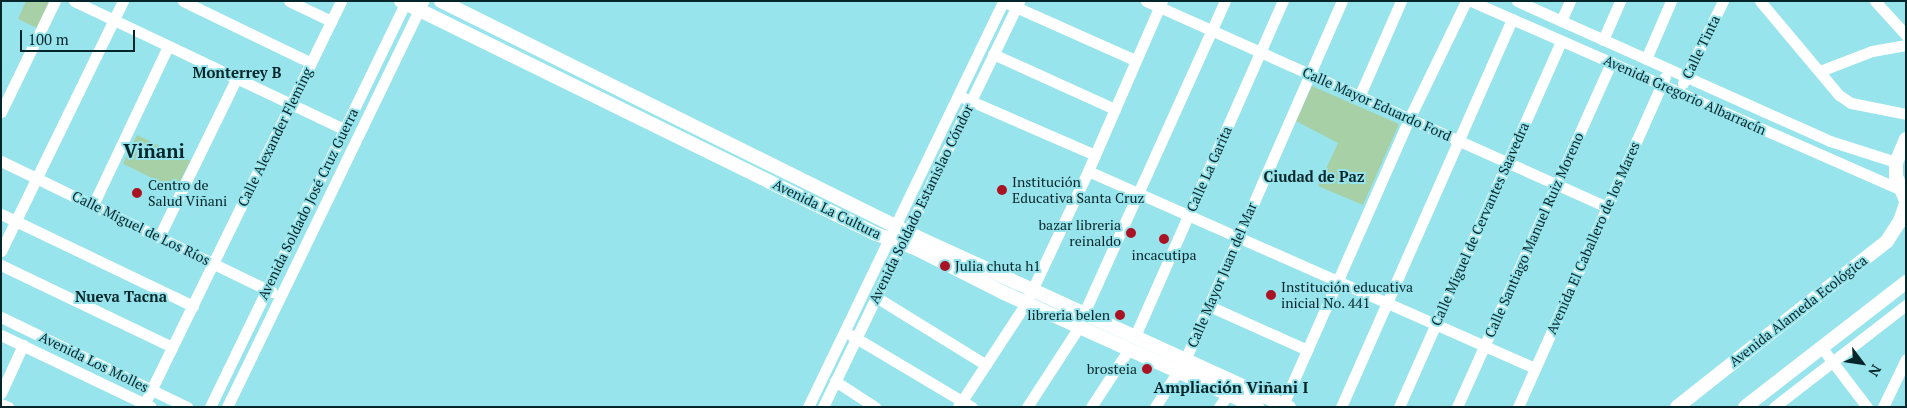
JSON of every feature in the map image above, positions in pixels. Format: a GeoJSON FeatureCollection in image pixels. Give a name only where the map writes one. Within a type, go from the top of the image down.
{"type":"FeatureCollection","features":[{"type":"Feature","properties":{"kind":"main road","name":"Avenida La Cultura"},"geometry":{"type":"LineString","coordinates":[[441,1],[659,110],[1026,303],[1079,327],[1132,343]]}},
{"type":"Feature","properties":{"kind":"main road","name":"Avenida La Cultura"},"geometry":{"type":"LineString","coordinates":[[404,2],[421,5],[652,124],[898,235],[1084,313],[1132,343],[1182,366],[1284,406]]}},
{"type":"Feature","properties":{"kind":"main road"},"geometry":{"type":"LineString","coordinates":[[652,124],[659,110]]}},
{"type":"Feature","properties":{"kind":"main road"},"geometry":{"type":"LineString","coordinates":[[1904,198],[1896,162],[1906,139]]}},
{"type":"Feature","properties":{"kind":"main road","name":"Avenida Alameda Ecológica"},"geometry":{"type":"LineString","coordinates":[[1677,407],[1886,242],[1900,221],[1904,198]]}},
{"type":"Feature","properties":{"kind":"main road"},"geometry":{"type":"LineString","coordinates":[[1745,407],[1906,282]]}},
{"type":"Feature","properties":{"kind":"main road","name":"Avenida La Cultura"},"geometry":{"type":"LineString","coordinates":[[1182,366],[1228,394],[1257,407]]}},
{"type":"Feature","properties":{"kind":"street"},"geometry":{"type":"LineString","coordinates":[[1,112],[55,1]]}},
{"type":"Feature","properties":{"kind":"street"},"geometry":{"type":"LineString","coordinates":[[74,1],[344,129]]}},
{"type":"Feature","properties":{"kind":"street"},"geometry":{"type":"LineString","coordinates":[[1,251],[123,1]]}},
{"type":"Feature","properties":{"kind":"street"},"geometry":{"type":"LineString","coordinates":[[183,1],[311,63]]}},
{"type":"Feature","properties":{"kind":"street"},"geometry":{"type":"LineString","coordinates":[[289,1],[331,21]]}},
{"type":"Feature","properties":{"kind":"street","name":"Calle Alexander Fleming"},"geometry":{"type":"LineString","coordinates":[[146,406],[172,347],[341,1]]}},
{"type":"Feature","properties":{"kind":"street"},"geometry":{"type":"LineString","coordinates":[[1004,1],[1018,4],[1136,60]]}},
{"type":"Feature","properties":{"kind":"street","name":"Avenida Soldado Estanislao Cóndor"},"geometry":{"type":"LineString","coordinates":[[823,407],[876,296],[898,235],[958,96],[1004,1]]}},
{"type":"Feature","properties":{"kind":"street","name":"Calle Mayor Eduardo Ford"},"geometry":{"type":"LineString","coordinates":[[1146,1],[1161,4],[1213,31],[1606,207]]}},
{"type":"Feature","properties":{"kind":"street"},"geometry":{"type":"LineString","coordinates":[[1084,313],[1225,1]]}},
{"type":"Feature","properties":{"kind":"street","name":"Calle La Garita"},"geometry":{"type":"LineString","coordinates":[[1091,407],[1132,343],[1283,1]]}},
{"type":"Feature","properties":{"kind":"street","name":"Calle Mayor Juan del Mar"},"geometry":{"type":"LineString","coordinates":[[1155,407],[1182,366],[1207,305],[1311,75],[1342,1]]}},
{"type":"Feature","properties":{"kind":"street"},"geometry":{"type":"LineString","coordinates":[[1360,97],[1401,1]]}},
{"type":"Feature","properties":{"kind":"street"},"geometry":{"type":"LineString","coordinates":[[1284,406],[1409,119],[1466,1]]}},
{"type":"Feature","properties":{"kind":"street","name":"Avenida Gregorio Albarracín"},"geometry":{"type":"LineString","coordinates":[[1471,1],[1825,156],[1904,198]]}},
{"type":"Feature","properties":{"kind":"street"},"geometry":{"type":"LineString","coordinates":[[1561,21],[1570,1]]}},
{"type":"Feature","properties":{"kind":"street"},"geometry":{"type":"LineString","coordinates":[[1603,40],[1620,1]]}},
{"type":"Feature","properties":{"kind":"street"},"geometry":{"type":"LineString","coordinates":[[1646,59],[1671,1]]}},
{"type":"Feature","properties":{"kind":"street","name":"Calle Tinta"},"geometry":{"type":"LineString","coordinates":[[1679,92],[1723,1]]}},
{"type":"Feature","properties":{"kind":"street"},"geometry":{"type":"LineString","coordinates":[[1760,1],[1839,95],[1851,103],[1906,114]]}},
{"type":"Feature","properties":{"kind":"street"},"geometry":{"type":"LineString","coordinates":[[1875,1],[1906,35]]}},
{"type":"Feature","properties":{"kind":"street","name":"Avenida Soldado José Cruz Guerra"},"geometry":{"type":"LineString","coordinates":[[210,407],[404,2]]}},
{"type":"Feature","properties":{"kind":"street","name":"Avenida Gregorio Albarracín"},"geometry":{"type":"LineString","coordinates":[[1519,2],[1830,141],[1896,162]]}},
{"type":"Feature","properties":{"kind":"street","name":"Avenida Soldado Estanislao Cóndor"},"geometry":{"type":"LineString","coordinates":[[808,407],[844,332],[970,102],[1018,4]]}},
{"type":"Feature","properties":{"kind":"street"},"geometry":{"type":"LineString","coordinates":[[844,332],[964,405],[986,365],[1033,290],[1088,171],[1161,4]]}},
{"type":"Feature","properties":{"kind":"street","name":"Avenida Soldado José Cruz Guerra"},"geometry":{"type":"LineString","coordinates":[[227,407],[421,5]]}},
{"type":"Feature","properties":{"kind":"street"},"geometry":{"type":"LineString","coordinates":[[1341,407],[1512,19]]}},
{"type":"Feature","properties":{"kind":"street","name":"Calle Miguel de Cervantes Saavedra"},"geometry":{"type":"LineString","coordinates":[[1399,407],[1561,41]]}},
{"type":"Feature","properties":{"kind":"street"},"geometry":{"type":"LineString","coordinates":[[1820,71],[1872,51],[1906,45]]}},
{"type":"Feature","properties":{"kind":"street"},"geometry":{"type":"LineString","coordinates":[[92,205],[168,46]]}},
{"type":"Feature","properties":{"kind":"street"},"geometry":{"type":"LineString","coordinates":[[994,54],[1115,109]]}},
{"type":"Feature","properties":{"kind":"street","name":"Calle Santiago Manuel Ruiz Moreno"},"geometry":{"type":"LineString","coordinates":[[1457,407],[1611,62]]}},
{"type":"Feature","properties":{"kind":"street","name":"Avenida El Caballero de los Mares"},"geometry":{"type":"LineString","coordinates":[[1518,407],[1668,69]]}},
{"type":"Feature","properties":{"kind":"street"},"geometry":{"type":"LineString","coordinates":[[159,237],[236,79]]}},
{"type":"Feature","properties":{"kind":"street"},"geometry":{"type":"LineString","coordinates":[[958,96],[1095,155]]}},
{"type":"Feature","properties":{"kind":"street"},"geometry":{"type":"LineString","coordinates":[[1825,156],[1830,141]]}},
{"type":"Feature","properties":{"kind":"street","name":"Calle Miguel de Los Ríos"},"geometry":{"type":"LineString","coordinates":[[1,161],[280,296]]}},
{"type":"Feature","properties":{"kind":"street"},"geometry":{"type":"LineString","coordinates":[[1088,171],[1535,368]]}},
{"type":"Feature","properties":{"kind":"street"},"geometry":{"type":"LineString","coordinates":[[1,214],[193,306]]}},
{"type":"Feature","properties":{"kind":"street"},"geometry":{"type":"LineString","coordinates":[[1,265],[172,347]]}},
{"type":"Feature","properties":{"kind":"street"},"geometry":{"type":"LineString","coordinates":[[876,296],[986,365]]}},
{"type":"Feature","properties":{"kind":"street"},"geometry":{"type":"LineString","coordinates":[[1207,305],[1307,350]]}},
{"type":"Feature","properties":{"kind":"street"},"geometry":{"type":"LineString","coordinates":[[1774,407],[1906,305]]}},
{"type":"Feature","properties":{"kind":"street","name":"Avenida Los Molles"},"geometry":{"type":"LineString","coordinates":[[1,317],[187,407]]}},
{"type":"Feature","properties":{"kind":"street"},"geometry":{"type":"LineString","coordinates":[[1027,407],[1079,327]]}},
{"type":"Feature","properties":{"kind":"street","name":"Avenida Los Molles"},"geometry":{"type":"LineString","coordinates":[[1,335],[146,406]]}},
{"type":"Feature","properties":{"kind":"street"},"geometry":{"type":"LineString","coordinates":[[1,393],[23,345]]}},
{"type":"Feature","properties":{"kind":"street"},"geometry":{"type":"LineString","coordinates":[[1822,348],[1867,407]]}},
{"type":"Feature","properties":{"kind":"street"},"geometry":{"type":"LineString","coordinates":[[1883,407],[1906,359]]}},
{"type":"Feature","properties":{"kind":"street"},"geometry":{"type":"LineString","coordinates":[[835,382],[875,407]]}},
{"type":"Feature","properties":{"kind":"street"},"geometry":{"type":"LineString","coordinates":[[1219,407],[1228,394]]}},
{"type":"Feature","properties":{"kind":"street"},"geometry":{"type":"LineString","coordinates":[[1,404],[8,407]]}},
{"type":"Feature","properties":{"kind":"green space"},"geometry":{"type":"Polygon","coordinates":[[[26,1],[50,1],[37,28],[18,19],[26,1]]]}},
{"type":"Feature","properties":{"kind":"green space"},"geometry":{"type":"Polygon","coordinates":[[[1312,86],[1399,124],[1363,205],[1318,186],[1338,143],[1296,121],[1312,86]]]}},
{"type":"Feature","properties":{"kind":"green space"},"geometry":{"type":"Polygon","coordinates":[[[137,135],[190,161],[176,190],[123,164],[137,135]]]}},
{"type":"Feature","properties":{"kind":"place","name":"Institución Educativa Santa Cruz"},"geometry":{"type":"Point","coordinates":[1002,190]}},
{"type":"Feature","properties":{"kind":"place","name":"Centro de Salud Viñani"},"geometry":{"type":"Point","coordinates":[137,193]}},
{"type":"Feature","properties":{"kind":"place","name":"bazar libreria reinaldo"},"geometry":{"type":"Point","coordinates":[1131,233]}},
{"type":"Feature","properties":{"kind":"place","name":"incacutipa"},"geometry":{"type":"Point","coordinates":[1164,239]}},
{"type":"Feature","properties":{"kind":"place","name":"Julia chuta h1"},"geometry":{"type":"Point","coordinates":[945,266]}},
{"type":"Feature","properties":{"kind":"place","name":"Institución educativa inicial No. 441"},"geometry":{"type":"Point","coordinates":[1271,295]}},
{"type":"Feature","properties":{"kind":"place","name":"libreria belen"},"geometry":{"type":"Point","coordinates":[1120,315]}},
{"type":"Feature","properties":{"kind":"place","name":"brosteia"},"geometry":{"type":"Point","coordinates":[1147,369]}},
{"type":"Feature","properties":{"kind":"district","name":"Monterrey B"},"geometry":{"type":"Point","coordinates":[237,73]}},
{"type":"Feature","properties":{"kind":"district","name":"Viñani"},"geometry":{"type":"Point","coordinates":[154,151]}},
{"type":"Feature","properties":{"kind":"district","name":"Ciudad de Paz"},"geometry":{"type":"Point","coordinates":[1314,177]}},
{"type":"Feature","properties":{"kind":"district","name":"Nueva Tacna"},"geometry":{"type":"Point","coordinates":[121,297]}},
{"type":"Feature","properties":{"kind":"district","name":"Ampliación Viñani I"},"geometry":{"type":"Point","coordinates":[1231,387]}}]}
